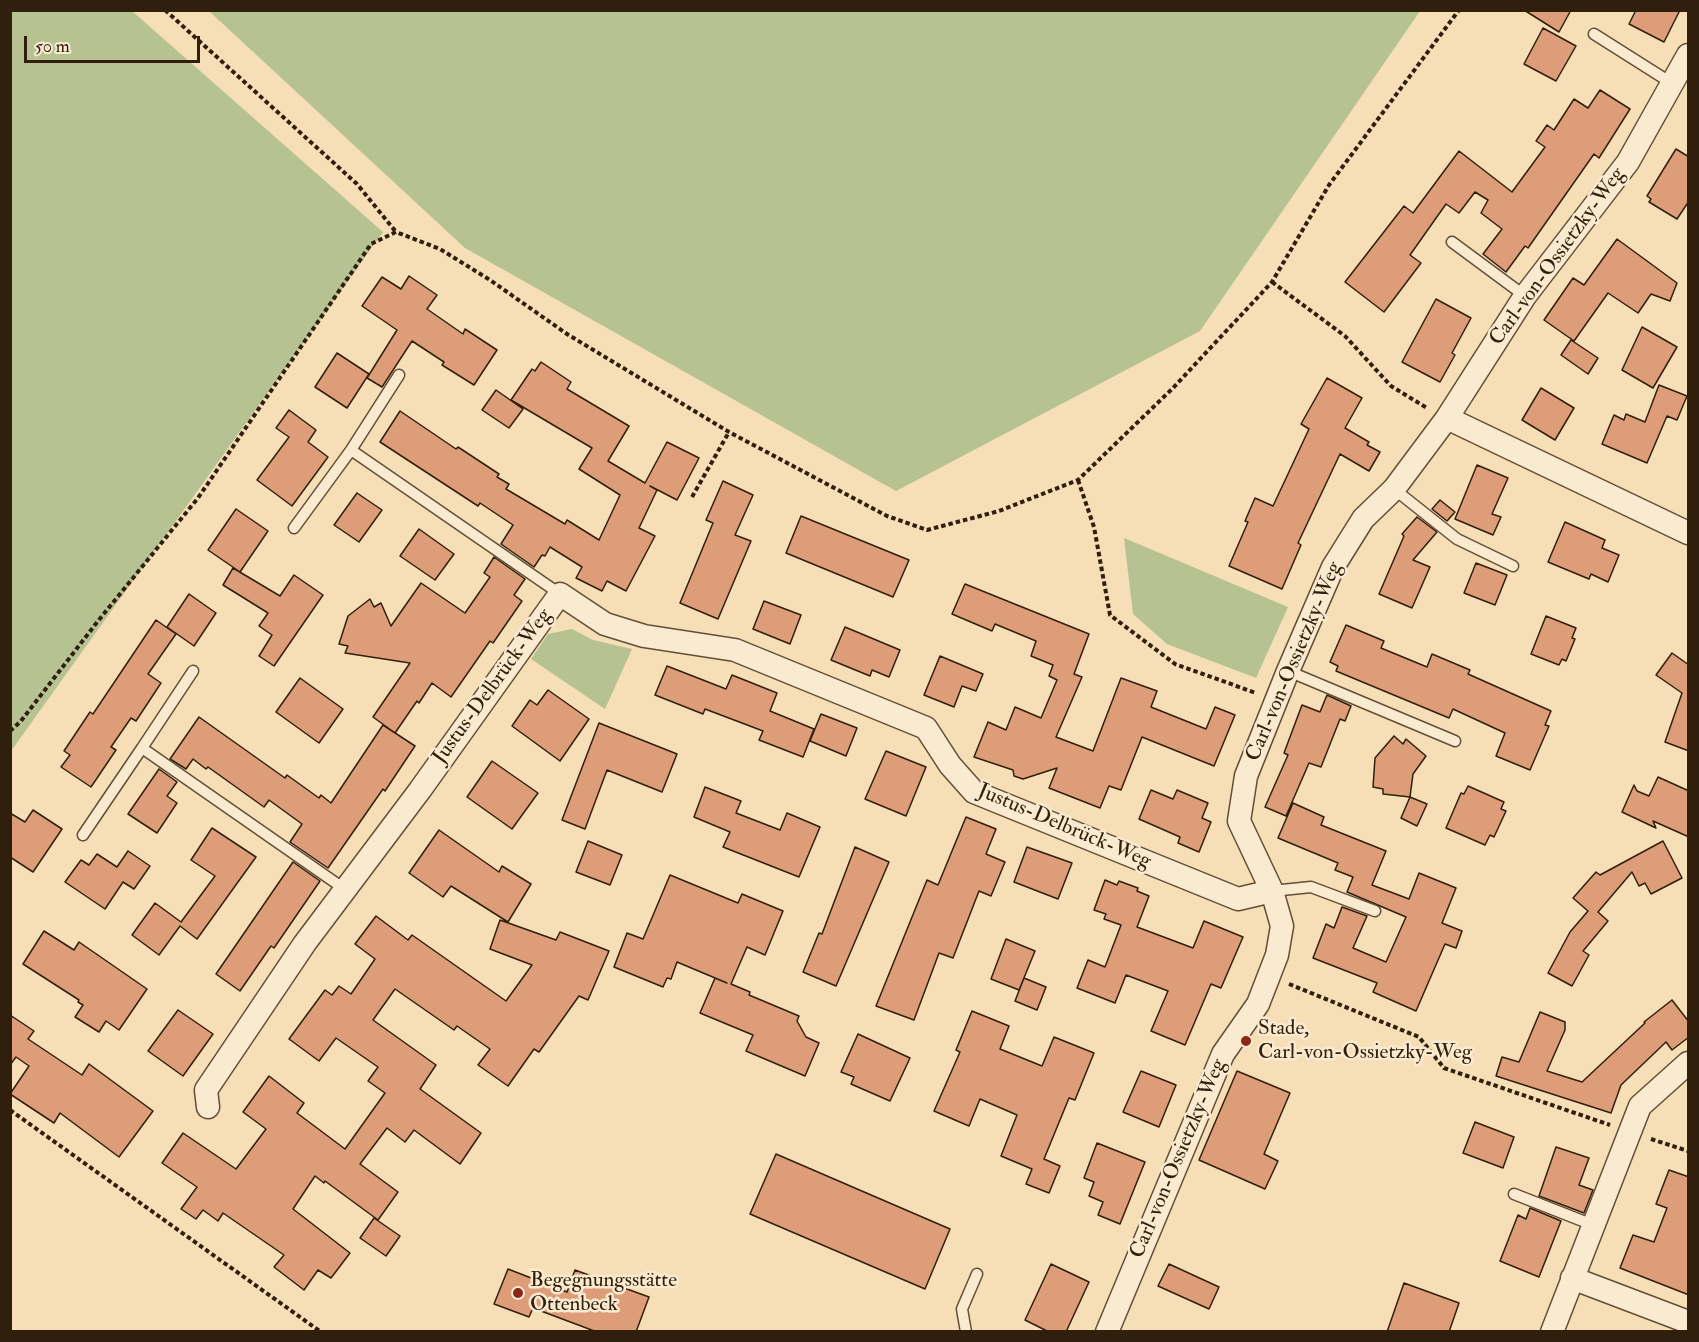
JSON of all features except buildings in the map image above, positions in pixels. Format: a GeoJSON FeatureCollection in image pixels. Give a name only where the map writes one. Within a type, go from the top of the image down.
{"type":"FeatureCollection","features":[{"type":"Feature","properties":{"kind":"street","name":"Carl-von-Ossietzky-Weg"},"geometry":{"type":"LineString","coordinates":[[1107,1332],[1223,1054],[1258,1004],[1277,956],[1282,926],[1272,891],[1239,821],[1246,776],[1333,567],[1363,519],[1394,489],[1447,418],[1525,296],[1628,162],[1689,55]]}},
{"type":"Feature","properties":{"kind":"street"},"geometry":{"type":"LineString","coordinates":[[1447,418],[1689,533]]}},
{"type":"Feature","properties":{"kind":"street","name":"Justus-Delbrück-Weg"},"geometry":{"type":"LineString","coordinates":[[208,1107],[206,1090],[305,943],[346,890],[560,594],[605,624],[644,636],[735,650],[926,728],[950,765],[974,792],[1238,899],[1272,891]]}},
{"type":"Feature","properties":{"kind":"street"},"geometry":{"type":"LineString","coordinates":[[1552,1332],[1640,1106],[1689,1064]]}},
{"type":"Feature","properties":{"kind":"street"},"geometry":{"type":"LineString","coordinates":[[1572,1278],[1689,1322]]}},
{"type":"Feature","properties":{"kind":"lane"},"geometry":{"type":"LineString","coordinates":[[1594,34],[1673,84]]}},
{"type":"Feature","properties":{"kind":"lane"},"geometry":{"type":"LineString","coordinates":[[1452,242],[1525,296]]}},
{"type":"Feature","properties":{"kind":"lane"},"geometry":{"type":"LineString","coordinates":[[294,528],[351,450],[399,375]]}},
{"type":"Feature","properties":{"kind":"lane"},"geometry":{"type":"LineString","coordinates":[[351,450],[560,594]]}},
{"type":"Feature","properties":{"kind":"lane"},"geometry":{"type":"LineString","coordinates":[[1394,489],[1457,539],[1512,566]]}},
{"type":"Feature","properties":{"kind":"lane"},"geometry":{"type":"LineString","coordinates":[[83,835],[193,671]]}},
{"type":"Feature","properties":{"kind":"lane"},"geometry":{"type":"LineString","coordinates":[[1288,671],[1455,741]]}},
{"type":"Feature","properties":{"kind":"lane"},"geometry":{"type":"LineString","coordinates":[[142,748],[346,890]]}},
{"type":"Feature","properties":{"kind":"lane"},"geometry":{"type":"LineString","coordinates":[[1272,891],[1311,887],[1375,911]]}},
{"type":"Feature","properties":{"kind":"lane"},"geometry":{"type":"LineString","coordinates":[[1514,1194],[1593,1225]]}},
{"type":"Feature","properties":{"kind":"lane"},"geometry":{"type":"LineString","coordinates":[[966,1332],[962,1309],[976,1274]]}},
{"type":"Feature","properties":{"kind":"path"},"geometry":{"type":"LineString","coordinates":[[165,10],[357,184],[396,231],[440,249],[490,280],[567,334],[729,432],[887,516],[927,530],[999,511],[1078,480],[1172,389],[1272,282],[1329,185],[1439,40],[1459,10]]}},
{"type":"Feature","properties":{"kind":"path"},"geometry":{"type":"LineString","coordinates":[[10,731],[21,721],[98,621],[198,498],[371,244],[396,231]]}},
{"type":"Feature","properties":{"kind":"path"},"geometry":{"type":"LineString","coordinates":[[1272,282],[1345,336],[1391,386],[1414,402],[1447,418]]}},
{"type":"Feature","properties":{"kind":"path"},"geometry":{"type":"LineString","coordinates":[[692,497],[729,432]]}},
{"type":"Feature","properties":{"kind":"path"},"geometry":{"type":"LineString","coordinates":[[1078,480],[1094,527],[1110,615],[1175,664],[1276,701]]}},
{"type":"Feature","properties":{"kind":"path"},"geometry":{"type":"LineString","coordinates":[[1269,976],[1419,1037],[1444,1068],[1689,1151]]}},
{"type":"Feature","properties":{"kind":"path"},"geometry":{"type":"LineString","coordinates":[[10,1110],[321,1332]]}},
{"type":"Feature","properties":{"kind":"green space"},"geometry":{"type":"Polygon","coordinates":[[[11,10],[132,11],[383,232],[11,751],[11,10]]]}},
{"type":"Feature","properties":{"kind":"green space"},"geometry":{"type":"Polygon","coordinates":[[[209,11],[1420,11],[1200,331],[896,491],[465,248],[209,11]]]}},
{"type":"Feature","properties":{"kind":"green space"},"geometry":{"type":"Polygon","coordinates":[[[1124,538],[1288,607],[1256,678],[1167,644],[1133,614],[1124,538]]]}},
{"type":"Feature","properties":{"kind":"green space"},"geometry":{"type":"Polygon","coordinates":[[[572,629],[593,640],[632,649],[605,709],[531,659],[548,634],[572,629]]]}},
{"type":"Feature","properties":{"kind":"place","name":"Stade, Carl-von-Ossietzky-Weg"},"geometry":{"type":"Point","coordinates":[1246,1041]}},
{"type":"Feature","properties":{"kind":"place","name":"Begegnungsstätte Ottenbeck"},"geometry":{"type":"Point","coordinates":[518,1293]}}]}
